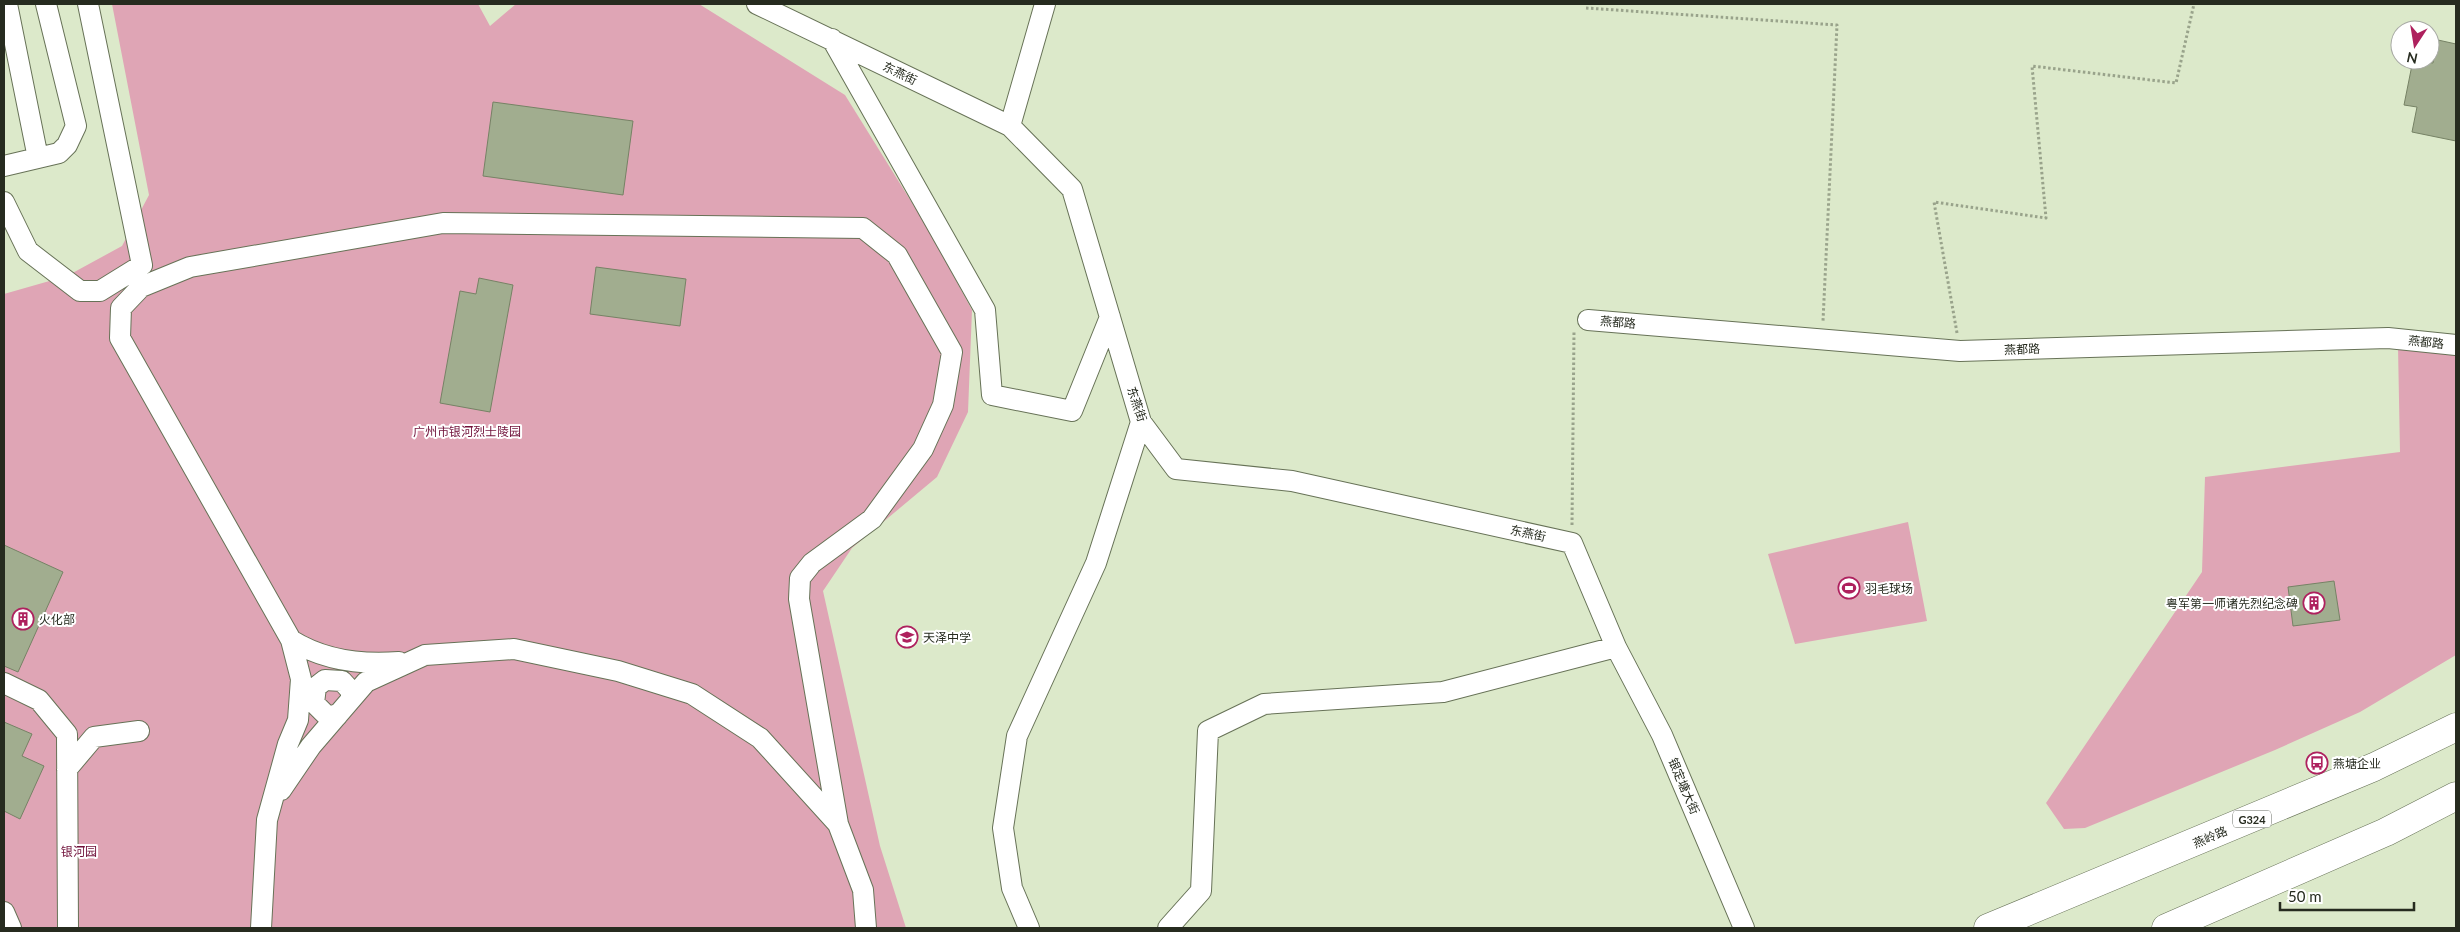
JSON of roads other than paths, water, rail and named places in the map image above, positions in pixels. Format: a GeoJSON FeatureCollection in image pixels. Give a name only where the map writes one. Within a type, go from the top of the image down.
{"type":"FeatureCollection","features":[{"type":"Feature","properties":{"kind":"highway","name":"燕岭路"},"geometry":{"type":"LineString","coordinates":[[1988,928],[2374,767],[2456,727]]}},
{"type":"Feature","properties":{"kind":"highway"},"geometry":{"type":"LineString","coordinates":[[2166,928],[2209,920],[2456,796]]}},
{"type":"Feature","properties":{"kind":"street"},"geometry":{"type":"LineString","coordinates":[[6,4],[38,158]]}},
{"type":"Feature","properties":{"kind":"street"},"geometry":{"type":"LineString","coordinates":[[4,165],[59,153],[67,145],[76,126],[46,4]]}},
{"type":"Feature","properties":{"kind":"street"},"geometry":{"type":"LineString","coordinates":[[4,202],[28,251],[80,291],[100,291],[142,265],[88,4]]}},
{"type":"Feature","properties":{"kind":"street","name":"东燕街"},"geometry":{"type":"LineString","coordinates":[[757,4],[1010,126],[1072,189],[1141,422],[1176,469],[1292,481],[1572,543],[1616,647]]}},
{"type":"Feature","properties":{"kind":"street"},"geometry":{"type":"LineString","coordinates":[[1010,126],[1044,4]]}},
{"type":"Feature","properties":{"kind":"street"},"geometry":{"type":"LineString","coordinates":[[832,39],[985,310],[992,395],[1072,411],[1110,316]]}},
{"type":"Feature","properties":{"kind":"street"},"geometry":{"type":"LineString","coordinates":[[336,716],[326,715],[308,695],[291,640],[120,338],[121,308],[142,287],[190,267],[443,223],[863,228],[897,254],[952,352],[942,405],[923,449],[872,519],[812,563],[800,578],[799,599],[838,824],[863,890],[866,928]]}},
{"type":"Feature","properties":{"kind":"street","name":"燕都路"},"geometry":{"type":"LineString","coordinates":[[1581,323],[1822,339],[1960,351],[2388,338],[2456,345]]}},
{"type":"Feature","properties":{"kind":"street"},"geometry":{"type":"LineString","coordinates":[[1029,928],[1012,888],[1003,828],[1017,736],[1096,562],[1141,422]]}},
{"type":"Feature","properties":{"kind":"street"},"geometry":{"type":"LineString","coordinates":[[291,640],[305,649],[352,661],[373,664],[410,662]]}},
{"type":"Feature","properties":{"kind":"street"},"geometry":{"type":"LineString","coordinates":[[1168,928],[1201,891],[1208,731],[1264,704],[1442,692],[1616,647]]}},
{"type":"Feature","properties":{"kind":"street","name":"银定塘大街"},"geometry":{"type":"LineString","coordinates":[[1616,647],[1662,735],[1744,928]]}},
{"type":"Feature","properties":{"kind":"street"},"geometry":{"type":"LineString","coordinates":[[271,805],[311,746],[366,682],[425,655],[514,649],[618,671],[692,694],[760,738],[838,824]]}},
{"type":"Feature","properties":{"kind":"street"},"geometry":{"type":"LineString","coordinates":[[261,928],[267,820],[288,744],[308,695],[325,680],[342,681],[351,691],[351,699]]}},
{"type":"Feature","properties":{"kind":"street"},"geometry":{"type":"LineString","coordinates":[[4,683],[39,700],[67,734],[68,928]]}},
{"type":"Feature","properties":{"kind":"street"},"geometry":{"type":"LineString","coordinates":[[67,769],[94,737],[139,732]]}},
{"type":"Feature","properties":{"kind":"street"},"geometry":{"type":"LineString","coordinates":[[4,912],[11,928]]}},
{"type":"Feature","properties":{"kind":"place","name":"羽毛球场"},"geometry":{"type":"Point","coordinates":[1849,588]}},
{"type":"Feature","properties":{"kind":"place","name":"粤军第一师诸先烈纪念碑"},"geometry":{"type":"Point","coordinates":[2314,603]}},
{"type":"Feature","properties":{"kind":"place","name":"火化部"},"geometry":{"type":"Point","coordinates":[23,619]}},
{"type":"Feature","properties":{"kind":"place","name":"天泽中学"},"geometry":{"type":"Point","coordinates":[907,637]}},
{"type":"Feature","properties":{"kind":"place","name":"燕塘企业"},"geometry":{"type":"Point","coordinates":[2317,763]}},
{"type":"Feature","properties":{"kind":"park label","name":"广州市银河烈士陵园"},"geometry":{"type":"Point","coordinates":[467,431]}},
{"type":"Feature","properties":{"kind":"park label","name":"银河园"},"geometry":{"type":"Point","coordinates":[79,851]}}]}
